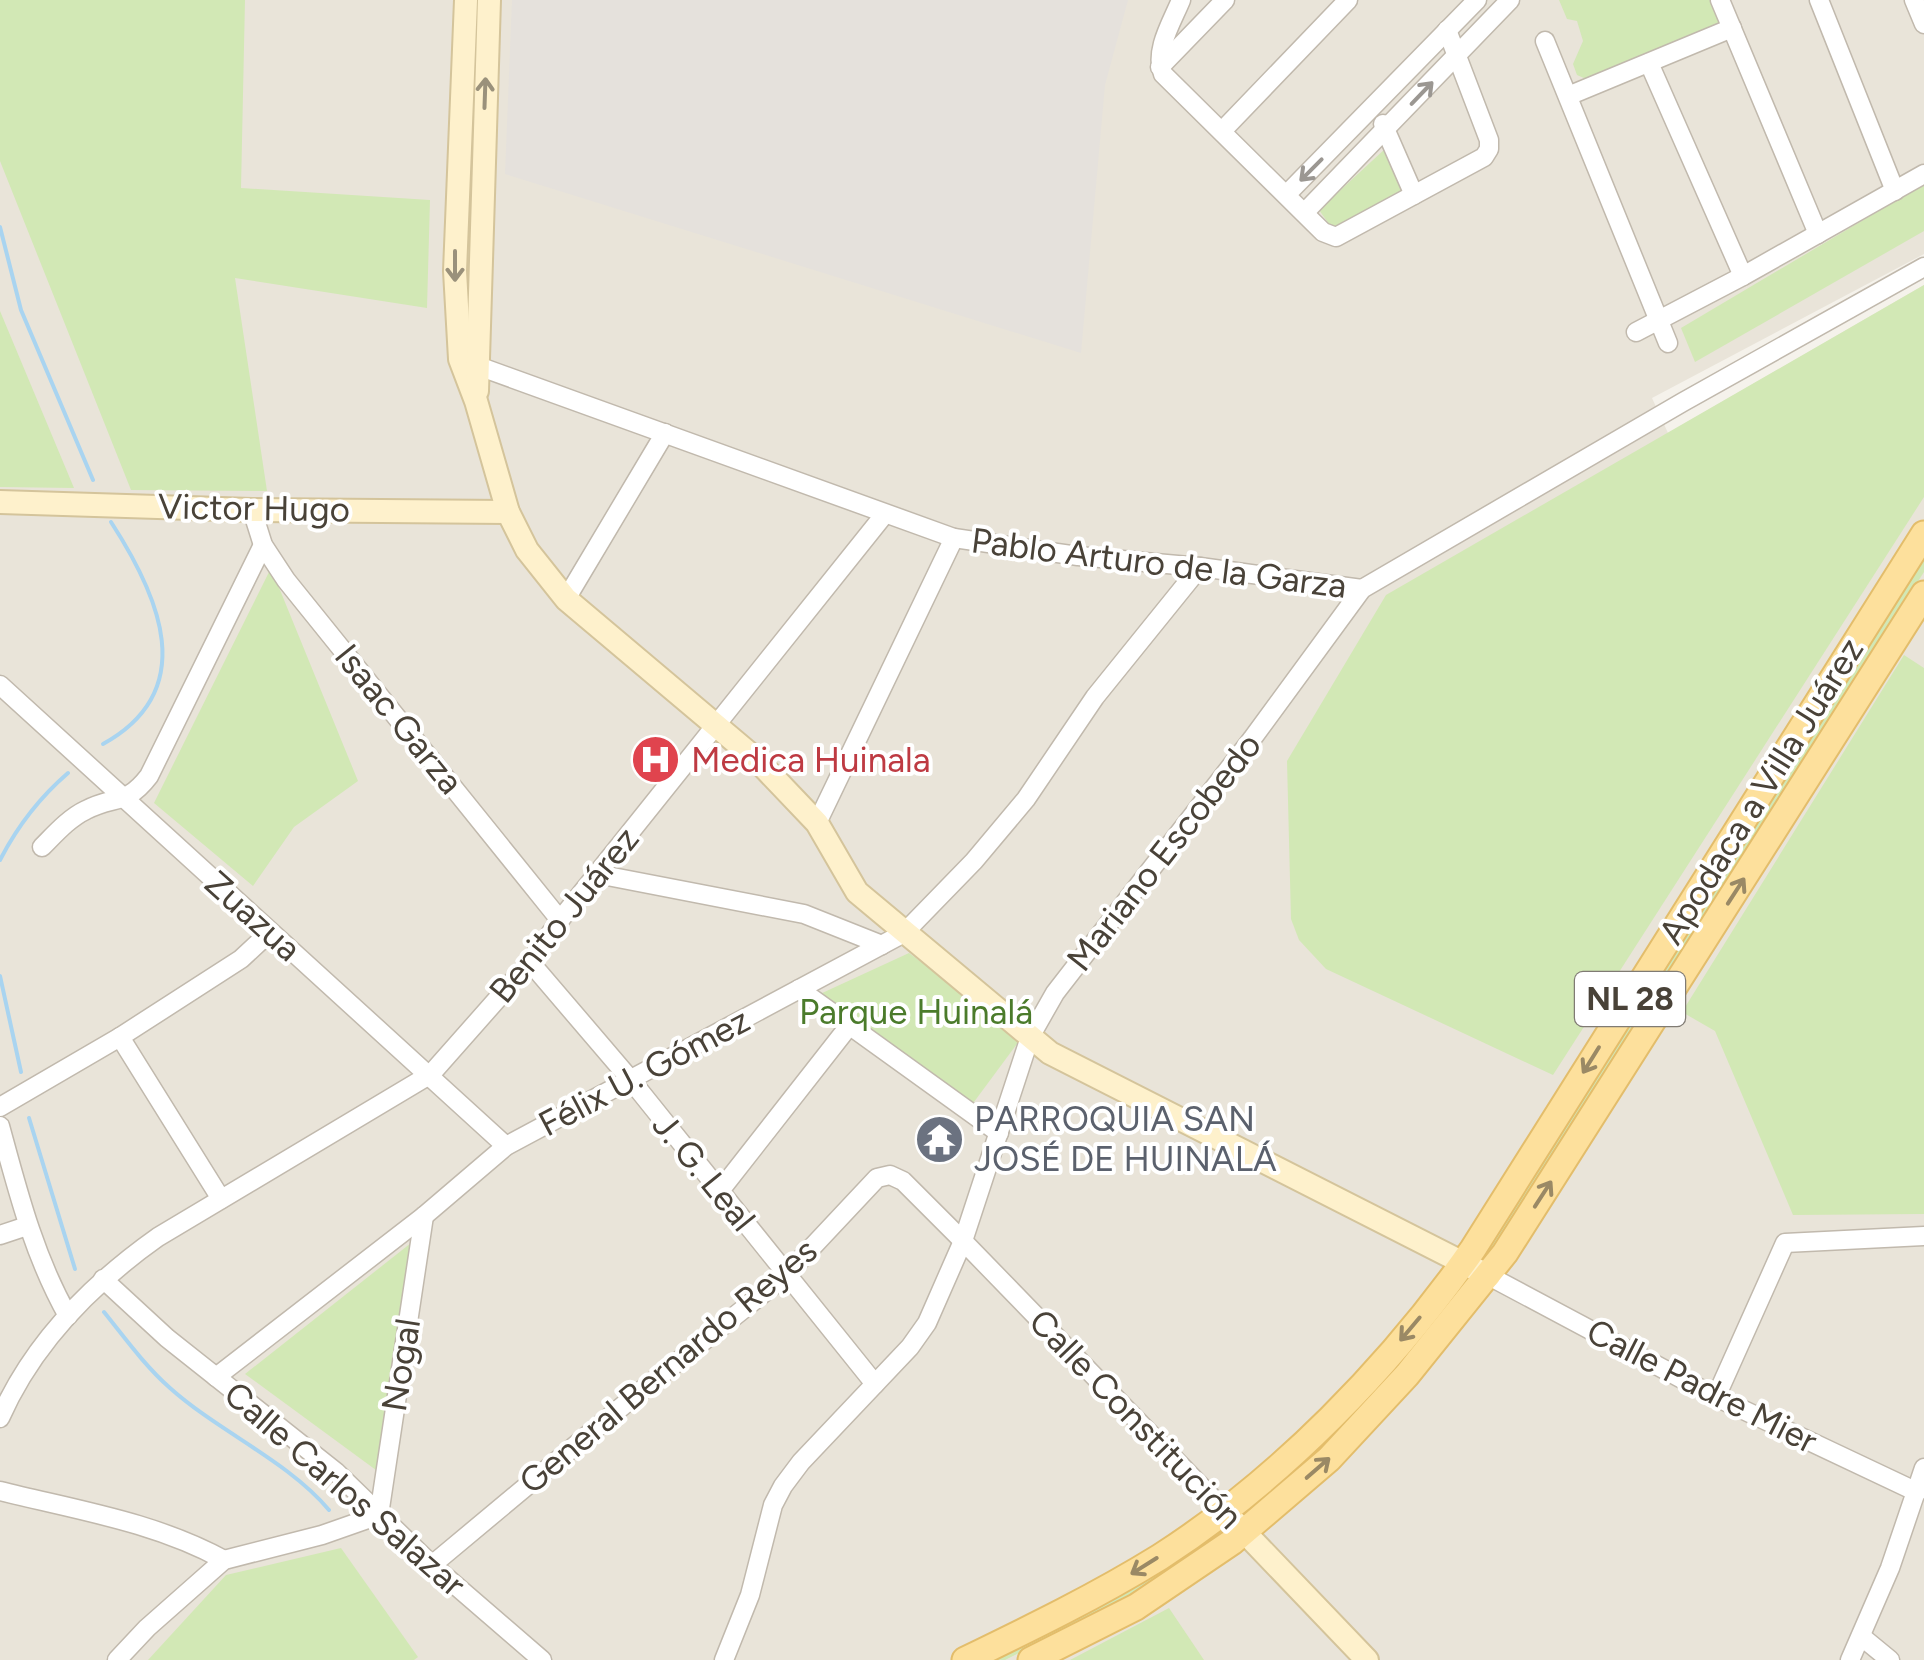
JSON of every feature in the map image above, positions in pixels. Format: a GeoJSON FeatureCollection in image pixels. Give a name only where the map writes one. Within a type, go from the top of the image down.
{"type":"FeatureCollection","features":[{"type":"Feature","properties":{"kind":"main road","name":"Apodaca a Villa Juárez"},"geometry":{"type":"LineString","coordinates":[[965,1660],[1120,1581],[1224,1510],[1306,1443],[1402,1338],[1464,1262],[1924,534]]}},
{"type":"Feature","properties":{"kind":"main road","name":"Apodaca a Villa Juárez"},"geometry":{"type":"LineString","coordinates":[[1031,1660],[1136,1607],[1244,1531],[1329,1459],[1407,1375],[1489,1276],[1924,594]]}},
{"type":"Feature","properties":{"kind":"street"},"geometry":{"type":"LineString","coordinates":[[466,0],[455,271],[469,363],[508,512],[527,550],[566,599],[716,724],[817,822],[858,892],[1030,1036],[1072,1065],[1489,1276]]}},
{"type":"Feature","properties":{"kind":"street"},"geometry":{"type":"LineString","coordinates":[[469,363],[479,276],[489,0]]}},
{"type":"Feature","properties":{"kind":"street"},"geometry":{"type":"LineString","coordinates":[[1181,0],[1162,46],[1160,67],[1170,82],[1323,232],[1336,238],[1484,157],[1489,149],[1490,140],[1448,30]]}},
{"type":"Feature","properties":{"kind":"street"},"geometry":{"type":"LineString","coordinates":[[1160,67],[1225,0]]}},
{"type":"Feature","properties":{"kind":"street"},"geometry":{"type":"LineString","coordinates":[[1223,130],[1348,0]]}},
{"type":"Feature","properties":{"kind":"street"},"geometry":{"type":"LineString","coordinates":[[1286,194],[1477,0]]}},
{"type":"Feature","properties":{"kind":"street"},"geometry":{"type":"LineString","coordinates":[[1304,212],[1510,0]]}},
{"type":"Feature","properties":{"kind":"street"},"geometry":{"type":"LineString","coordinates":[[1720,0],[1818,234]]}},
{"type":"Feature","properties":{"kind":"street"},"geometry":{"type":"LineString","coordinates":[[1818,0],[1895,191]]}},
{"type":"Feature","properties":{"kind":"street"},"geometry":{"type":"LineString","coordinates":[[1914,0],[1924,24]]}},
{"type":"Feature","properties":{"kind":"street"},"geometry":{"type":"LineString","coordinates":[[1568,96],[1732,28]]}},
{"type":"Feature","properties":{"kind":"street"},"geometry":{"type":"LineString","coordinates":[[1546,41],[1668,343]]}},
{"type":"Feature","properties":{"kind":"street"},"geometry":{"type":"LineString","coordinates":[[1649,63],[1743,276]]}},
{"type":"Feature","properties":{"kind":"street"},"geometry":{"type":"LineString","coordinates":[[1377,104],[1414,195]]}},
{"type":"Feature","properties":{"kind":"street"},"geometry":{"type":"LineString","coordinates":[[1636,332],[1924,174]]}},
{"type":"Feature","properties":{"kind":"street","name":"Pablo Arturo de la Garza"},"geometry":{"type":"LineString","coordinates":[[469,363],[954,538],[1362,589],[1924,267]]}},
{"type":"Feature","properties":{"kind":"street"},"geometry":{"type":"LineString","coordinates":[[566,599],[665,433]]}},
{"type":"Feature","properties":{"kind":"street","name":"Victor Hugo"},"geometry":{"type":"LineString","coordinates":[[0,502],[252,510],[508,512]]}},
{"type":"Feature","properties":{"kind":"street","name":"Isaac Garza"},"geometry":{"type":"LineString","coordinates":[[252,510],[263,545],[286,580],[560,920]]}},
{"type":"Feature","properties":{"kind":"street","name":"Benito Juárez"},"geometry":{"type":"LineString","coordinates":[[1,1414],[43,1348],[100,1282],[158,1237],[431,1074],[530,962],[884,515]]}},
{"type":"Feature","properties":{"kind":"street"},"geometry":{"type":"LineString","coordinates":[[817,822],[954,538]]}},
{"type":"Feature","properties":{"kind":"street"},"geometry":{"type":"LineString","coordinates":[[42,847],[75,816],[125,799],[149,776],[263,545]]}},
{"type":"Feature","properties":{"kind":"street","name":"Félix U. Gómez"},"geometry":{"type":"LineString","coordinates":[[216,1377],[424,1216],[506,1146],[904,933],[974,861],[1026,799],[1095,697],[1200,567]]}},
{"type":"Feature","properties":{"kind":"street","name":"Mariano Escobedo"},"geometry":{"type":"LineString","coordinates":[[724,1660],[750,1595],[773,1505],[783,1486],[910,1347],[927,1322],[963,1241],[1030,1036],[1086,950],[1252,739],[1362,589]]}},
{"type":"Feature","properties":{"kind":"street","name":"Zuazua"},"geometry":{"type":"LineString","coordinates":[[0,685],[506,1146]]}},
{"type":"Feature","properties":{"kind":"street"},"geometry":{"type":"LineString","coordinates":[[598,874],[804,914],[882,945]]}},
{"type":"Feature","properties":{"kind":"street"},"geometry":{"type":"LineString","coordinates":[[3,1106],[241,959],[270,932]]}},
{"type":"Feature","properties":{"kind":"street","name":"J. G. Leal"},"geometry":{"type":"LineString","coordinates":[[530,962],[630,1079],[875,1384]]}},
{"type":"Feature","properties":{"kind":"street"},"geometry":{"type":"LineString","coordinates":[[799,989],[1000,1132]]}},
{"type":"Feature","properties":{"kind":"street"},"geometry":{"type":"LineString","coordinates":[[720,1192],[849,1026]]}},
{"type":"Feature","properties":{"kind":"street"},"geometry":{"type":"LineString","coordinates":[[120,1037],[221,1200]]}},
{"type":"Feature","properties":{"kind":"street"},"geometry":{"type":"LineString","coordinates":[[0,1126],[28,1226],[49,1282],[72,1310]]}},
{"type":"Feature","properties":{"kind":"street","name":"General Bernardo Reyes"},"geometry":{"type":"LineString","coordinates":[[432,1566],[786,1274],[878,1178],[890,1174],[903,1181]]}},
{"type":"Feature","properties":{"kind":"street","name":"Calle Constitución"},"geometry":{"type":"LineString","coordinates":[[903,1181],[1367,1660]]}},
{"type":"Feature","properties":{"kind":"street","name":"Nogal"},"geometry":{"type":"LineString","coordinates":[[372,1517],[424,1216]]}},
{"type":"Feature","properties":{"kind":"street"},"geometry":{"type":"LineString","coordinates":[[0,1235],[28,1226]]}},
{"type":"Feature","properties":{"kind":"street"},"geometry":{"type":"LineString","coordinates":[[1716,1397],[1784,1243],[1924,1236]]}},
{"type":"Feature","properties":{"kind":"street","name":"Calle Padre Mier"},"geometry":{"type":"LineString","coordinates":[[1489,1276],[1716,1397],[1917,1492]]}},
{"type":"Feature","properties":{"kind":"street","name":"Calle Carlos Salazar"},"geometry":{"type":"LineString","coordinates":[[100,1282],[336,1472],[372,1517],[542,1660]]}},
{"type":"Feature","properties":{"kind":"street"},"geometry":{"type":"LineString","coordinates":[[1850,1660],[1924,1468]]}},
{"type":"Feature","properties":{"kind":"street"},"geometry":{"type":"LineString","coordinates":[[0,1492],[137,1524],[190,1542],[224,1560]]}},
{"type":"Feature","properties":{"kind":"street"},"geometry":{"type":"LineString","coordinates":[[117,1660],[224,1560],[322,1535],[372,1517]]}},
{"type":"Feature","properties":{"kind":"street"},"geometry":{"type":"LineString","coordinates":[[1862,1637],[1890,1660]]}},
{"type":"Feature","properties":{"kind":"shaded area"},"geometry":{"type":"Polygon","coordinates":[[[0,0],[1924,0],[1924,254],[1652,398],[1668,433],[1924,285],[1924,1660],[0,1660],[0,0]]]}},
{"type":"Feature","properties":{"kind":"shaded area"},"geometry":{"type":"Polygon","coordinates":[[[512,0],[1128,0],[1105,85],[1081,353],[505,174],[512,0]]]}},
{"type":"Feature","properties":{"kind":"green space"},"geometry":{"type":"Polygon","coordinates":[[[0,0],[245,0],[241,188],[430,200],[427,308],[235,278],[267,491],[131,490],[0,161],[0,0]]]}},
{"type":"Feature","properties":{"kind":"green space"},"geometry":{"type":"Polygon","coordinates":[[[1559,0],[1715,0],[1726,24],[1586,79],[1577,75],[1573,64],[1583,41],[1577,21],[1567,19],[1559,0]]]}},
{"type":"Feature","properties":{"kind":"green space"},"geometry":{"type":"Polygon","coordinates":[[[1386,148],[1405,189],[1334,231],[1319,210],[1386,148]]]}},
{"type":"Feature","properties":{"kind":"green space"},"geometry":{"type":"Polygon","coordinates":[[[1924,184],[1924,231],[1695,362],[1681,328],[1924,184]]]}},
{"type":"Feature","properties":{"kind":"green space"},"geometry":{"type":"Polygon","coordinates":[[[1924,285],[1924,497],[1553,1075],[1326,969],[1299,940],[1291,919],[1287,761],[1386,595],[1924,285]]]}},
{"type":"Feature","properties":{"kind":"green space"},"geometry":{"type":"Polygon","coordinates":[[[0,311],[74,488],[0,487],[0,311]]]}},
{"type":"Feature","properties":{"kind":"green space"},"geometry":{"type":"Polygon","coordinates":[[[1924,552],[1924,572],[1492,1252],[1483,1257],[1924,552]]]}},
{"type":"Feature","properties":{"kind":"green space"},"geometry":{"type":"Polygon","coordinates":[[[271,568],[358,781],[294,827],[253,886],[154,803],[271,568]]]}},
{"type":"Feature","properties":{"kind":"green space"},"geometry":{"type":"Polygon","coordinates":[[[1904,655],[1924,668],[1924,1214],[1793,1215],[1715,1031],[1682,1012],[1904,655]]]}},
{"type":"Feature","properties":{"kind":"green space","name":"Parque Huinalá"},"geometry":{"type":"Polygon","coordinates":[[[909,953],[1022,1037],[971,1106],[820,994],[909,953]]]}},
{"type":"Feature","properties":{"kind":"green space"},"geometry":{"type":"Polygon","coordinates":[[[411,1243],[380,1473],[245,1374],[411,1243]]]}},
{"type":"Feature","properties":{"kind":"green space"},"geometry":{"type":"Polygon","coordinates":[[[1220,1529],[1222,1532],[1168,1572],[1096,1615],[1005,1660],[983,1660],[1220,1529]]]}},
{"type":"Feature","properties":{"kind":"green space"},"geometry":{"type":"Polygon","coordinates":[[[341,1548],[418,1657],[414,1660],[148,1660],[226,1575],[341,1548]]]}},
{"type":"Feature","properties":{"kind":"green space"},"geometry":{"type":"Polygon","coordinates":[[[1169,1608],[1204,1660],[1070,1660],[1169,1608]]]}},
{"type":"Feature","properties":{"kind":"waterway"},"geometry":{"type":"LineString","coordinates":[[0,227],[21,310],[93,480]]}},
{"type":"Feature","properties":{"kind":"waterway"},"geometry":{"type":"LineString","coordinates":[[103,744],[133,722],[152,697],[161,670],[162,640],[155,611],[144,580],[111,522]]}},
{"type":"Feature","properties":{"kind":"waterway"},"geometry":{"type":"LineString","coordinates":[[0,860],[29,814],[68,773]]}},
{"type":"Feature","properties":{"kind":"waterway"},"geometry":{"type":"LineString","coordinates":[[0,976],[21,1072]]}},
{"type":"Feature","properties":{"kind":"waterway"},"geometry":{"type":"LineString","coordinates":[[29,1118],[75,1269]]}},
{"type":"Feature","properties":{"kind":"waterway"},"geometry":{"type":"LineString","coordinates":[[104,1312],[170,1388],[294,1476],[329,1510]]}},
{"type":"Feature","properties":{"kind":"place","name":"Medica Huinala"},"geometry":{"type":"Point","coordinates":[656,760]}},
{"type":"Feature","properties":{"kind":"place","name":"PARROQUIA SAN JOSÉ DE HUINALÁ"},"geometry":{"type":"Point","coordinates":[939,1139]}}]}
